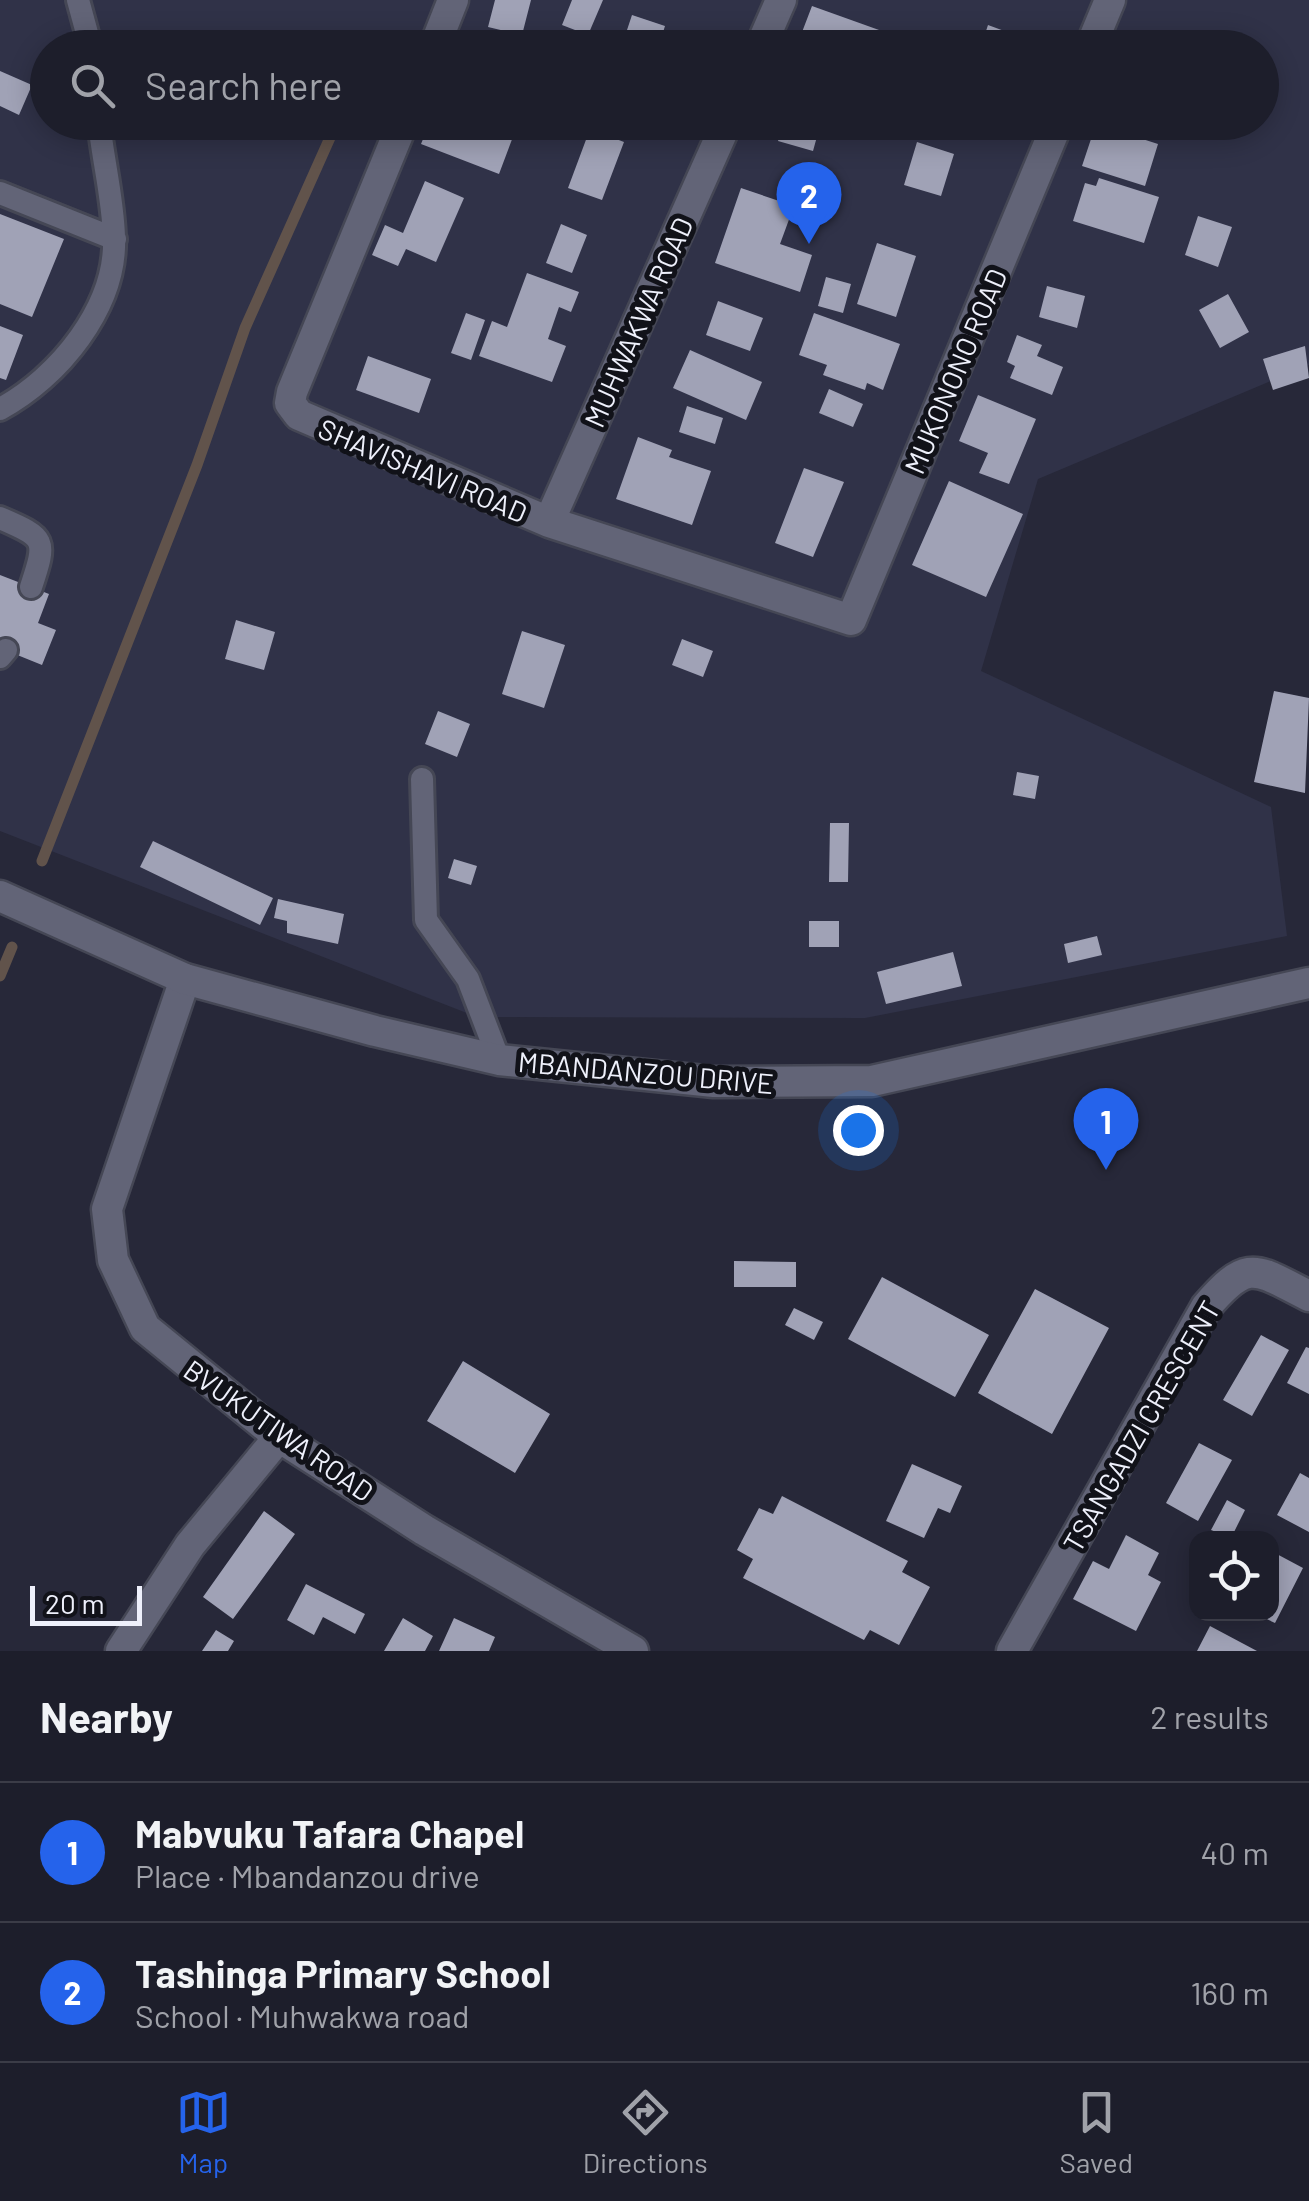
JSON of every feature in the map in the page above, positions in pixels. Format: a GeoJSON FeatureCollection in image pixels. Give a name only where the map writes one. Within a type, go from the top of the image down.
{"type":"FeatureCollection","features":[{"type":"Feature","properties":{"kind":"street"},"geometry":{"type":"LineString","coordinates":[[442,30],[454,0]]}},
{"type":"Feature","properties":{"kind":"street"},"geometry":{"type":"LineString","coordinates":[[768,30],[781,0]]}},
{"type":"Feature","properties":{"kind":"street"},"geometry":{"type":"LineString","coordinates":[[1098,30],[1110,0]]}},
{"type":"Feature","properties":{"kind":"street","name":"SHAVISHAVI ROAD"},"geometry":{"type":"LineString","coordinates":[[395,140],[302,364],[292,406],[323,429],[548,522],[851,620]]}},
{"type":"Feature","properties":{"kind":"street","name":"MUHWAKWA ROAD"},"geometry":{"type":"LineString","coordinates":[[548,522],[719,140]]}},
{"type":"Feature","properties":{"kind":"street","name":"MUKONONO ROAD"},"geometry":{"type":"LineString","coordinates":[[851,620],[1051,140]]}},
{"type":"Feature","properties":{"kind":"street","name":"MBANDANZOU DRIVE"},"geometry":{"type":"LineString","coordinates":[[0,896],[185,979],[499,1060],[714,1082],[872,1080],[1309,984]]}},
{"type":"Feature","properties":{"kind":"street","name":"BVUKUTIWA ROAD"},"geometry":{"type":"LineString","coordinates":[[185,979],[114,1178],[107,1210],[113,1260],[145,1328],[278,1437],[424,1530],[633,1651]]}},
{"type":"Feature","properties":{"kind":"street","name":"TSANGADZI CRESCENT"},"geometry":{"type":"LineString","coordinates":[[1012,1651],[1206,1307],[1232,1276],[1247,1273],[1261,1272],[1309,1296]]}},
{"type":"Feature","properties":{"kind":"street"},"geometry":{"type":"LineString","coordinates":[[121,1651],[190,1545],[278,1437]]}},
{"type":"Feature","properties":{"kind":"lane"},"geometry":{"type":"LineString","coordinates":[[78,0],[86,30]]}},
{"type":"Feature","properties":{"kind":"lane"},"geometry":{"type":"LineString","coordinates":[[0,409],[28,394],[69,352],[109,280],[115,239],[101,140]]}},
{"type":"Feature","properties":{"kind":"lane"},"geometry":{"type":"LineString","coordinates":[[0,193],[115,239]]}},
{"type":"Feature","properties":{"kind":"lane"},"geometry":{"type":"LineString","coordinates":[[0,518],[37,534],[41,542],[43,552],[30,587]]}},
{"type":"Feature","properties":{"kind":"lane"},"geometry":{"type":"LineString","coordinates":[[422,780],[426,920],[468,979],[499,1060]]}},
{"type":"Feature","properties":{"kind":"shaded area"},"geometry":{"type":"Polygon","coordinates":[[[0,0],[1309,0],[1309,365],[1038,479],[981,671],[1271,807],[1287,936],[865,1018],[477,1017],[0,831],[0,0]]]}},
{"type":"Feature","properties":{"kind":"building"},"geometry":{"type":"Polygon","coordinates":[[[495,0],[531,0],[523,30],[488,27],[495,0]]]}},
{"type":"Feature","properties":{"kind":"building"},"geometry":{"type":"Polygon","coordinates":[[[572,0],[603,0],[590,30],[562,25],[572,0]]]}},
{"type":"Feature","properties":{"kind":"building"},"geometry":{"type":"Polygon","coordinates":[[[812,6],[879,30],[803,30],[812,6]]]}},
{"type":"Feature","properties":{"kind":"building"},"geometry":{"type":"Polygon","coordinates":[[[632,15],[665,26],[664,30],[627,30],[632,15]]]}},
{"type":"Feature","properties":{"kind":"building"},"geometry":{"type":"Polygon","coordinates":[[[0,71],[30,84],[19,115],[0,106],[0,71]]]}},
{"type":"Feature","properties":{"kind":"building"},"geometry":{"type":"Polygon","coordinates":[[[423,140],[512,140],[499,174],[421,144],[423,140]]]}},
{"type":"Feature","properties":{"kind":"building"},"geometry":{"type":"Polygon","coordinates":[[[586,140],[624,142],[602,200],[568,188],[586,140]]]}},
{"type":"Feature","properties":{"kind":"building"},"geometry":{"type":"Polygon","coordinates":[[[778,140],[816,140],[813,151],[778,140]]]}},
{"type":"Feature","properties":{"kind":"building"},"geometry":{"type":"Polygon","coordinates":[[[1091,140],[1146,140],[1158,144],[1145,186],[1082,166],[1091,140]]]}},
{"type":"Feature","properties":{"kind":"building"},"geometry":{"type":"Polygon","coordinates":[[[917,142],[954,154],[941,196],[904,185],[917,142]]]}},
{"type":"Feature","properties":{"kind":"building"},"geometry":{"type":"Polygon","coordinates":[[[1099,178],[1159,197],[1144,243],[1073,221],[1085,183],[1096,186],[1099,178]]]}},
{"type":"Feature","properties":{"kind":"building"},"geometry":{"type":"Polygon","coordinates":[[[425,181],[464,198],[436,262],[406,249],[398,266],[372,255],[385,225],[403,233],[425,181]]]}},
{"type":"Feature","properties":{"kind":"building"},"geometry":{"type":"Polygon","coordinates":[[[741,188],[794,206],[780,244],[812,255],[800,292],[715,263],[741,188]]]}},
{"type":"Feature","properties":{"kind":"building"},"geometry":{"type":"Polygon","coordinates":[[[0,214],[64,239],[32,317],[0,304],[0,214]]]}},
{"type":"Feature","properties":{"kind":"building"},"geometry":{"type":"Polygon","coordinates":[[[1198,216],[1232,227],[1218,267],[1185,255],[1198,216]]]}},
{"type":"Feature","properties":{"kind":"building"},"geometry":{"type":"Polygon","coordinates":[[[561,224],[587,235],[572,273],[546,263],[561,224]]]}},
{"type":"Feature","properties":{"kind":"building"},"geometry":{"type":"Polygon","coordinates":[[[877,243],[916,256],[896,317],[857,304],[877,243]]]}},
{"type":"Feature","properties":{"kind":"building"},"geometry":{"type":"Polygon","coordinates":[[[527,273],[579,292],[571,312],[559,307],[548,339],[566,346],[552,382],[479,356],[492,321],[507,327],[527,273]]]}},
{"type":"Feature","properties":{"kind":"building"},"geometry":{"type":"Polygon","coordinates":[[[826,277],[851,284],[843,313],[818,306],[826,277]]]}},
{"type":"Feature","properties":{"kind":"building"},"geometry":{"type":"Polygon","coordinates":[[[1047,286],[1085,296],[1077,328],[1039,317],[1047,286]]]}},
{"type":"Feature","properties":{"kind":"building"},"geometry":{"type":"Polygon","coordinates":[[[1228,294],[1249,332],[1220,348],[1199,310],[1228,294]]]}},
{"type":"Feature","properties":{"kind":"building"},"geometry":{"type":"Polygon","coordinates":[[[718,301],[763,318],[750,351],[706,335],[718,301]]]}},
{"type":"Feature","properties":{"kind":"building"},"geometry":{"type":"Polygon","coordinates":[[[466,313],[485,320],[471,360],[451,353],[466,313]]]}},
{"type":"Feature","properties":{"kind":"building"},"geometry":{"type":"Polygon","coordinates":[[[814,313],[900,344],[883,390],[867,383],[865,390],[823,375],[827,365],[799,355],[814,313]]]}},
{"type":"Feature","properties":{"kind":"building"},"geometry":{"type":"Polygon","coordinates":[[[0,326],[23,335],[6,380],[0,378],[0,326]]]}},
{"type":"Feature","properties":{"kind":"building"},"geometry":{"type":"Polygon","coordinates":[[[1017,335],[1042,345],[1037,356],[1063,367],[1052,395],[1010,378],[1015,366],[1007,362],[1017,335]]]}},
{"type":"Feature","properties":{"kind":"building"},"geometry":{"type":"Polygon","coordinates":[[[1305,346],[1309,378],[1273,390],[1263,359],[1305,346]]]}},
{"type":"Feature","properties":{"kind":"building"},"geometry":{"type":"Polygon","coordinates":[[[690,350],[762,382],[746,420],[673,388],[690,350]]]}},
{"type":"Feature","properties":{"kind":"building"},"geometry":{"type":"Polygon","coordinates":[[[368,356],[431,379],[419,413],[356,390],[368,356]]]}},
{"type":"Feature","properties":{"kind":"building"},"geometry":{"type":"Polygon","coordinates":[[[829,389],[863,404],[853,427],[819,413],[829,389]]]}},
{"type":"Feature","properties":{"kind":"building"},"geometry":{"type":"Polygon","coordinates":[[[978,395],[1036,419],[1009,484],[979,473],[988,453],[959,441],[978,395]]]}},
{"type":"Feature","properties":{"kind":"building"},"geometry":{"type":"Polygon","coordinates":[[[687,406],[723,418],[715,444],[679,432],[687,406]]]}},
{"type":"Feature","properties":{"kind":"building"},"geometry":{"type":"Polygon","coordinates":[[[638,437],[672,450],[669,457],[711,471],[692,525],[616,499],[638,437]]]}},
{"type":"Feature","properties":{"kind":"building"},"geometry":{"type":"Polygon","coordinates":[[[804,468],[844,482],[813,557],[775,543],[804,468]]]}},
{"type":"Feature","properties":{"kind":"building"},"geometry":{"type":"Polygon","coordinates":[[[949,481],[1023,514],[986,597],[912,565],[949,481]]]}},
{"type":"Feature","properties":{"kind":"building"},"geometry":{"type":"Polygon","coordinates":[[[0,575],[49,594],[38,623],[56,630],[42,665],[0,648],[0,575]]]}},
{"type":"Feature","properties":{"kind":"building"},"geometry":{"type":"Polygon","coordinates":[[[236,620],[275,632],[264,670],[225,659],[236,620]]]}},
{"type":"Feature","properties":{"kind":"building"},"geometry":{"type":"Polygon","coordinates":[[[522,631],[565,645],[544,708],[502,694],[522,631]]]}},
{"type":"Feature","properties":{"kind":"building"},"geometry":{"type":"Polygon","coordinates":[[[682,639],[713,651],[703,677],[672,665],[682,639]]]}},
{"type":"Feature","properties":{"kind":"building"},"geometry":{"type":"Polygon","coordinates":[[[1274,691],[1309,698],[1305,793],[1254,782],[1274,691]]]}},
{"type":"Feature","properties":{"kind":"building"},"geometry":{"type":"Polygon","coordinates":[[[438,711],[470,724],[457,757],[425,744],[438,711]]]}},
{"type":"Feature","properties":{"kind":"building"},"geometry":{"type":"Polygon","coordinates":[[[1017,772],[1039,776],[1035,799],[1013,795],[1017,772]]]}},
{"type":"Feature","properties":{"kind":"building"},"geometry":{"type":"Polygon","coordinates":[[[830,823],[849,823],[848,882],[829,882],[830,823]]]}},
{"type":"Feature","properties":{"kind":"building"},"geometry":{"type":"Polygon","coordinates":[[[153,841],[273,898],[260,925],[140,867],[153,841]]]}},
{"type":"Feature","properties":{"kind":"building"},"geometry":{"type":"Polygon","coordinates":[[[454,859],[477,866],[471,885],[448,878],[454,859]]]}},
{"type":"Feature","properties":{"kind":"building"},"geometry":{"type":"Polygon","coordinates":[[[278,899],[344,914],[338,944],[287,933],[287,921],[274,918],[278,899]]]}},
{"type":"Feature","properties":{"kind":"building"},"geometry":{"type":"Polygon","coordinates":[[[809,921],[839,921],[839,947],[809,947],[809,921]]]}},
{"type":"Feature","properties":{"kind":"building"},"geometry":{"type":"Polygon","coordinates":[[[1097,936],[1102,955],[1068,963],[1064,944],[1097,936]]]}},
{"type":"Feature","properties":{"kind":"building"},"geometry":{"type":"Polygon","coordinates":[[[953,952],[962,986],[886,1004],[877,972],[953,952]]]}},
{"type":"Feature","properties":{"kind":"building"},"geometry":{"type":"Polygon","coordinates":[[[734,1261],[796,1262],[796,1287],[734,1287],[734,1261]]]}},
{"type":"Feature","properties":{"kind":"building"},"geometry":{"type":"Polygon","coordinates":[[[882,1277],[989,1335],[955,1397],[848,1339],[882,1277]]]}},
{"type":"Feature","properties":{"kind":"building"},"geometry":{"type":"Polygon","coordinates":[[[1035,1289],[1109,1328],[1052,1434],[978,1393],[1035,1289]]]}},
{"type":"Feature","properties":{"kind":"building"},"geometry":{"type":"Polygon","coordinates":[[[794,1308],[823,1322],[814,1340],[785,1325],[794,1308]]]}},
{"type":"Feature","properties":{"kind":"building"},"geometry":{"type":"Polygon","coordinates":[[[1261,1335],[1289,1350],[1252,1416],[1223,1400],[1261,1335]]]}},
{"type":"Feature","properties":{"kind":"building"},"geometry":{"type":"Polygon","coordinates":[[[1306,1347],[1309,1348],[1309,1394],[1287,1383],[1306,1347]]]}},
{"type":"Feature","properties":{"kind":"building"},"geometry":{"type":"Polygon","coordinates":[[[463,1361],[550,1414],[515,1473],[427,1421],[463,1361]]]}},
{"type":"Feature","properties":{"kind":"building"},"geometry":{"type":"Polygon","coordinates":[[[1199,1443],[1232,1460],[1198,1521],[1166,1503],[1199,1443]]]}},
{"type":"Feature","properties":{"kind":"building"},"geometry":{"type":"Polygon","coordinates":[[[912,1464],[962,1486],[950,1513],[938,1508],[924,1538],[886,1521],[912,1464]]]}},
{"type":"Feature","properties":{"kind":"building"},"geometry":{"type":"Polygon","coordinates":[[[1300,1473],[1309,1478],[1309,1532],[1277,1515],[1300,1473]]]}},
{"type":"Feature","properties":{"kind":"building"},"geometry":{"type":"Polygon","coordinates":[[[782,1496],[908,1561],[902,1572],[930,1587],[899,1645],[870,1630],[864,1640],[743,1578],[753,1559],[737,1550],[759,1508],[773,1514],[782,1496]]]}},
{"type":"Feature","properties":{"kind":"building"},"geometry":{"type":"Polygon","coordinates":[[[1227,1500],[1245,1510],[1234,1531],[1211,1530],[1227,1500]]]}},
{"type":"Feature","properties":{"kind":"building"},"geometry":{"type":"Polygon","coordinates":[[[264,1511],[295,1534],[233,1619],[203,1597],[264,1511]]]}},
{"type":"Feature","properties":{"kind":"building"},"geometry":{"type":"Polygon","coordinates":[[[1126,1535],[1159,1553],[1148,1575],[1161,1582],[1136,1631],[1073,1599],[1093,1561],[1109,1569],[1126,1535]]]}},
{"type":"Feature","properties":{"kind":"building"},"geometry":{"type":"Polygon","coordinates":[[[1279,1555],[1303,1568],[1279,1615],[1279,1555]]]}},
{"type":"Feature","properties":{"kind":"building"},"geometry":{"type":"Polygon","coordinates":[[[306,1584],[365,1614],[355,1634],[323,1617],[314,1635],[287,1620],[306,1584]]]}},
{"type":"Feature","properties":{"kind":"building"},"geometry":{"type":"Polygon","coordinates":[[[403,1618],[433,1636],[425,1651],[384,1651],[403,1618]]]}},
{"type":"Feature","properties":{"kind":"building"},"geometry":{"type":"Polygon","coordinates":[[[454,1618],[495,1637],[489,1651],[439,1651],[454,1618]]]}},
{"type":"Feature","properties":{"kind":"building"},"geometry":{"type":"Polygon","coordinates":[[[1210,1626],[1257,1651],[1197,1651],[1210,1626]]]}},
{"type":"Feature","properties":{"kind":"building"},"geometry":{"type":"Polygon","coordinates":[[[216,1630],[234,1641],[228,1651],[202,1651],[216,1630]]]}},
{"type":"Feature","properties":{"kind":"waterway"},"geometry":{"type":"LineString","coordinates":[[42,861],[197,465],[245,328],[329,140]]}},
{"type":"Feature","properties":{"kind":"waterway"},"geometry":{"type":"LineString","coordinates":[[0,976],[12,947]]}},
{"type":"Feature","properties":{"kind":"place","name":"Tashinga Primary School"},"geometry":{"type":"Point","coordinates":[809,244]}},
{"type":"Feature","properties":{"kind":"place","name":"Mabvuku Tafara Chapel"},"geometry":{"type":"Point","coordinates":[1106,1170]}}]}
